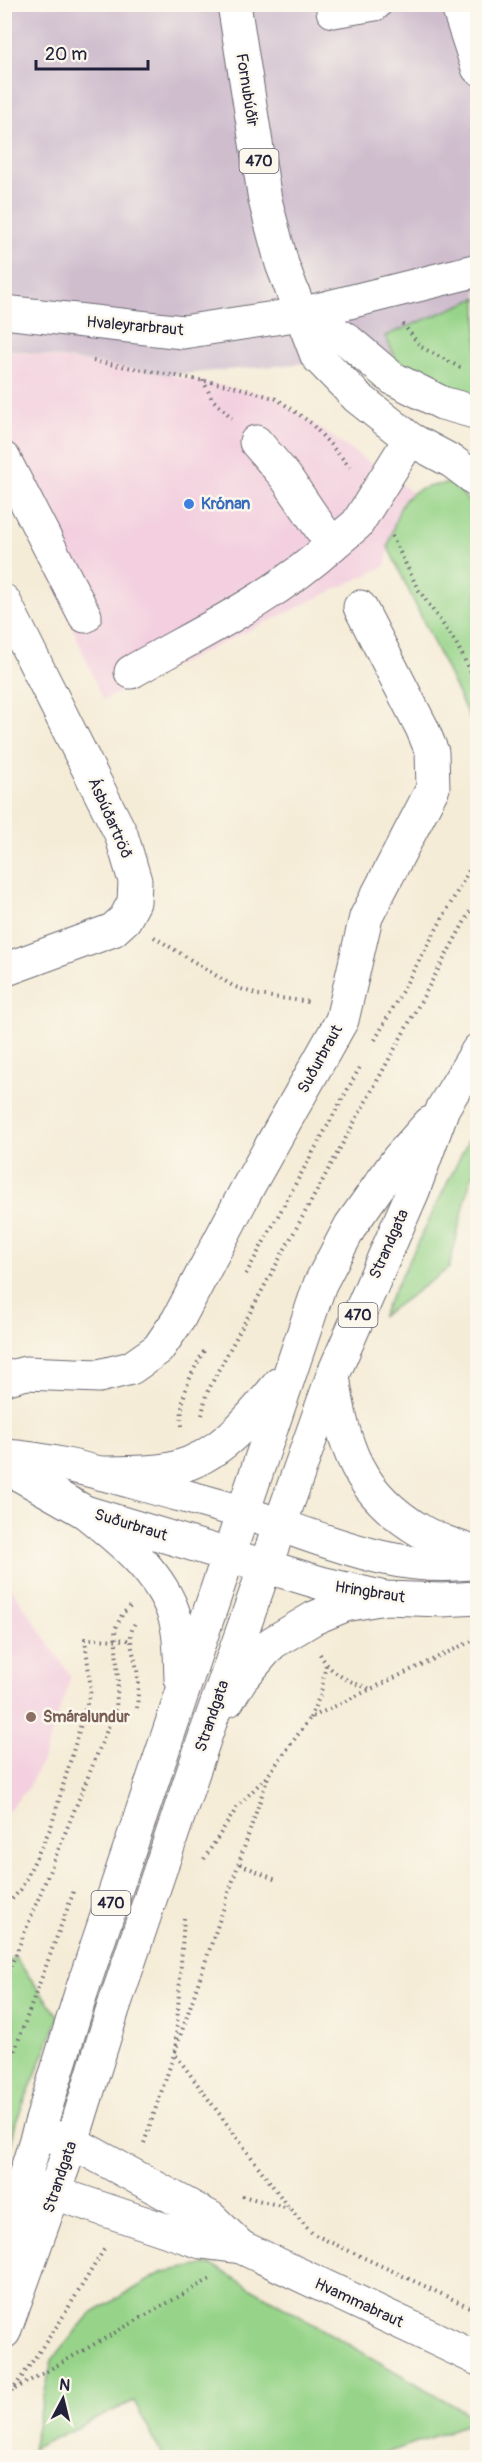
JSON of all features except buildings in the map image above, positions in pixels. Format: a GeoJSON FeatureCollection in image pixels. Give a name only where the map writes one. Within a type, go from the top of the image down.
{"type":"FeatureCollection","features":[{"type":"Feature","properties":{"kind":"main road","name":"Fornubúðir"},"geometry":{"type":"LineString","coordinates":[[234,4],[265,200],[282,264],[317,356],[357,396],[410,440],[453,462],[477,481]]}},
{"type":"Feature","properties":{"kind":"main road"},"geometry":{"type":"LineString","coordinates":[[333,12],[375,4]]}},
{"type":"Feature","properties":{"kind":"main road"},"geometry":{"type":"LineString","coordinates":[[467,23],[477,68]]}},
{"type":"Feature","properties":{"kind":"main road"},"geometry":{"type":"LineString","coordinates":[[301,314],[477,270]]}},
{"type":"Feature","properties":{"kind":"main road","name":"Hvaleyrarbraut"},"geometry":{"type":"LineString","coordinates":[[4,312],[183,332],[301,314]]}},
{"type":"Feature","properties":{"kind":"main road"},"geometry":{"type":"LineString","coordinates":[[301,314],[346,339],[392,378],[442,403],[477,413]]}},
{"type":"Feature","properties":{"kind":"main road"},"geometry":{"type":"LineString","coordinates":[[131,672],[272,590],[311,564],[357,524],[410,440]]}},
{"type":"Feature","properties":{"kind":"main road"},"geometry":{"type":"LineString","coordinates":[[256,442],[285,476],[332,546]]}},
{"type":"Feature","properties":{"kind":"main road"},"geometry":{"type":"LineString","coordinates":[[4,459],[85,616]]}},
{"type":"Feature","properties":{"kind":"main road","name":"Ásbúðartröð"},"geometry":{"type":"LineString","coordinates":[[4,601],[121,834],[135,881],[134,902],[125,919],[113,930],[4,970]]}},
{"type":"Feature","properties":{"kind":"main road","name":"Suðurbraut"},"geometry":{"type":"LineString","coordinates":[[4,1379],[26,1372],[99,1377],[131,1368],[158,1348],[178,1320],[248,1187],[342,1020],[366,917],[433,788],[432,752],[360,607]]}},
{"type":"Feature","properties":{"kind":"main road","name":"Strandgata"},"geometry":{"type":"LineString","coordinates":[[4,2332],[72,2142],[112,2009],[206,1734],[278,1525],[333,1375],[413,1191],[443,1108],[477,1050]]}},
{"type":"Feature","properties":{"kind":"main road","name":"Strandgata"},"geometry":{"type":"LineString","coordinates":[[4,2255],[22,2182],[81,1993],[320,1284],[351,1225],[398,1159],[443,1108]]}},
{"type":"Feature","properties":{"kind":"main road"},"geometry":{"type":"LineString","coordinates":[[100,1473],[167,1469],[210,1454],[232,1436],[290,1371]]}},
{"type":"Feature","properties":{"kind":"main road"},"geometry":{"type":"LineString","coordinates":[[333,1375],[339,1417],[348,1449],[362,1476],[380,1500],[422,1532],[477,1554]]}},
{"type":"Feature","properties":{"kind":"main road"},"geometry":{"type":"LineString","coordinates":[[4,1456],[40,1458],[100,1473],[242,1512],[363,1554],[400,1562],[477,1563]]}},
{"type":"Feature","properties":{"kind":"main road","name":"Suðurbraut"},"geometry":{"type":"LineString","coordinates":[[4,1466],[85,1512],[264,1566]]}},
{"type":"Feature","properties":{"kind":"main road"},"geometry":{"type":"LineString","coordinates":[[85,1512],[126,1544],[146,1566],[175,1617],[180,1650],[181,1699]]}},
{"type":"Feature","properties":{"kind":"main road","name":"Hringbraut"},"geometry":{"type":"LineString","coordinates":[[264,1566],[321,1583],[386,1598],[442,1600],[477,1598]]}},
{"type":"Feature","properties":{"kind":"main road"},"geometry":{"type":"LineString","coordinates":[[206,1734],[241,1679],[272,1643],[314,1618],[345,1605],[386,1598]]}},
{"type":"Feature","properties":{"kind":"main road","name":"Hvammabraut"},"geometry":{"type":"LineString","coordinates":[[38,2132],[72,2142],[211,2218],[241,2247]]}},
{"type":"Feature","properties":{"kind":"main road","name":"Hvammabraut"},"geometry":{"type":"LineString","coordinates":[[22,2182],[201,2242],[241,2247],[477,2359]]}},
{"type":"Feature","properties":{"kind":"path"},"geometry":{"type":"LineString","coordinates":[[378,295],[421,347],[471,374]]}},
{"type":"Feature","properties":{"kind":"path"},"geometry":{"type":"LineString","coordinates":[[203,380],[212,399]]}},
{"type":"Feature","properties":{"kind":"path"},"geometry":{"type":"LineString","coordinates":[[374,1042],[477,854]]}},
{"type":"Feature","properties":{"kind":"path"},"geometry":{"type":"LineString","coordinates":[[201,1421],[206,1395],[219,1369],[477,897]]}},
{"type":"Feature","properties":{"kind":"path"},"geometry":{"type":"LineString","coordinates":[[184,957],[233,986],[258,995],[327,1005],[349,989]]}},
{"type":"Feature","properties":{"kind":"path"},"geometry":{"type":"LineString","coordinates":[[241,1283],[362,1064]]}},
{"type":"Feature","properties":{"kind":"path"},"geometry":{"type":"LineString","coordinates":[[183,1435],[182,1399],[189,1377],[206,1346]]}},
{"type":"Feature","properties":{"kind":"path"},"geometry":{"type":"LineString","coordinates":[[4,1983],[116,1708],[118,1682],[115,1629],[123,1613],[132,1605]]}},
{"type":"Feature","properties":{"kind":"path"},"geometry":{"type":"LineString","coordinates":[[136,1716],[139,1693],[138,1672],[130,1640],[131,1629],[143,1614]]}},
{"type":"Feature","properties":{"kind":"path"},"geometry":{"type":"LineString","coordinates":[[310,1718],[477,1638]]}},
{"type":"Feature","properties":{"kind":"path"},"geometry":{"type":"LineString","coordinates":[[4,1908],[21,1889],[51,1827],[91,1690],[85,1639],[130,1640]]}},
{"type":"Feature","properties":{"kind":"path"},"geometry":{"type":"LineString","coordinates":[[316,1647],[326,1664],[345,1680],[372,1689]]}},
{"type":"Feature","properties":{"kind":"path"},"geometry":{"type":"LineString","coordinates":[[199,1865],[238,1806],[269,1774],[310,1718],[321,1693],[326,1664]]}},
{"type":"Feature","properties":{"kind":"path"},"geometry":{"type":"LineString","coordinates":[[133,2176],[269,1774]]}},
{"type":"Feature","properties":{"kind":"path"},"geometry":{"type":"LineString","coordinates":[[240,1864],[276,1880]]}},
{"type":"Feature","properties":{"kind":"path"},"geometry":{"type":"LineString","coordinates":[[5,2076],[76,1888]]}},
{"type":"Feature","properties":{"kind":"path"},"geometry":{"type":"LineString","coordinates":[[185,1907],[174,2054],[289,2208],[313,2234],[477,2311]]}},
{"type":"Feature","properties":{"kind":"path"},"geometry":{"type":"LineString","coordinates":[[4,2408],[12,2391],[59,2323],[113,2236],[120,2215]]}},
{"type":"Feature","properties":{"kind":"path"},"geometry":{"type":"LineString","coordinates":[[104,2250],[115,2250]]}},
{"type":"Feature","properties":{"kind":"path"},"geometry":{"type":"LineString","coordinates":[[12,2391],[219,2274]]}},
{"type":"Feature","properties":{"kind":"shaded area"},"geometry":{"type":"Polygon","coordinates":[[[4,5],[477,5],[477,364],[413,354],[169,375],[5,349],[4,5]]]}},
{"type":"Feature","properties":{"kind":"shaded area"},"geometry":{"type":"Polygon","coordinates":[[[4,350],[169,375],[273,396],[412,492],[400,504],[385,566],[103,700],[5,468],[4,350]]]}},
{"type":"Feature","properties":{"kind":"shaded area","name":"Smáralundur"},"geometry":{"type":"Polygon","coordinates":[[[4,1577],[71,1676],[44,1757],[28,1788],[5,1815],[4,1577]]]}},
{"type":"Feature","properties":{"kind":"green space"},"geometry":{"type":"Polygon","coordinates":[[[477,298],[477,401],[433,382],[397,360],[385,336],[477,298]]]}},
{"type":"Feature","properties":{"kind":"green space"},"geometry":{"type":"Polygon","coordinates":[[[454,483],[477,513],[477,734],[388,547],[396,518],[406,499],[423,488],[454,483]]]}},
{"type":"Feature","properties":{"kind":"green space"},"geometry":{"type":"Polygon","coordinates":[[[477,1123],[477,1166],[470,1181],[449,1268],[381,1317],[477,1123]]]}},
{"type":"Feature","properties":{"kind":"green space"},"geometry":{"type":"Polygon","coordinates":[[[14,1956],[59,2017],[16,2122],[5,2170],[4,1968],[14,1956]]]}},
{"type":"Feature","properties":{"kind":"green space"},"geometry":{"type":"Polygon","coordinates":[[[210,2264],[477,2421],[375,2457],[163,2457],[134,2401],[32,2449],[52,2360],[89,2315],[163,2272],[210,2264]]]}},
{"type":"Feature","properties":{"kind":"place","name":"Krónan"},"geometry":{"type":"Point","coordinates":[189,504]}},
{"type":"Feature","properties":{"kind":"place","name":"Smáralundur"},"geometry":{"type":"Point","coordinates":[31,1717]}}]}
